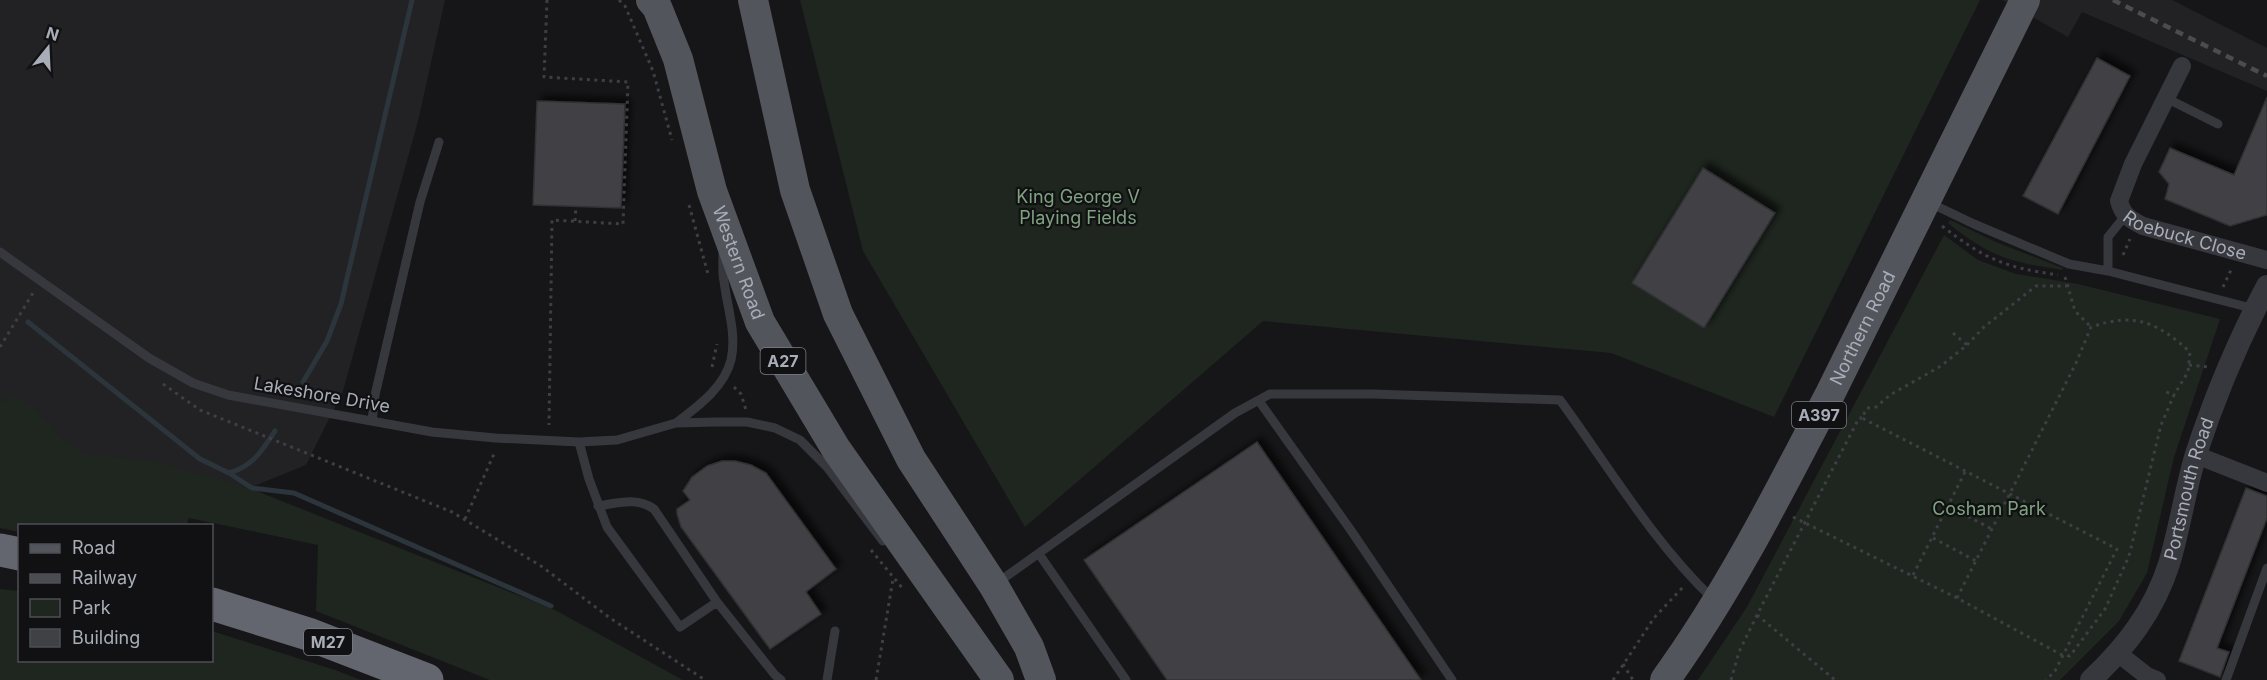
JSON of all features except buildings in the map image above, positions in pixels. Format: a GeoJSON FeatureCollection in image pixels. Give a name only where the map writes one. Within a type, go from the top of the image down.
{"type":"FeatureCollection","features":[{"type":"Feature","properties":{"kind":"highway"},"geometry":{"type":"LineString","coordinates":[[0,550],[18,554]]}},
{"type":"Feature","properties":{"kind":"highway"},"geometry":{"type":"LineString","coordinates":[[0,573],[18,575]]}},
{"type":"Feature","properties":{"kind":"highway","name":"M27"},"geometry":{"type":"LineString","coordinates":[[217,606],[308,634],[426,680]]}},
{"type":"Feature","properties":{"kind":"main road","name":"Western Road"},"geometry":{"type":"LineString","coordinates":[[651,0],[657,6],[678,59],[721,219],[760,322],[836,449],[999,680]]}},
{"type":"Feature","properties":{"kind":"main road"},"geometry":{"type":"LineString","coordinates":[[753,0],[795,190],[838,314],[911,459],[994,586],[1029,647],[1041,680]]}},
{"type":"Feature","properties":{"kind":"main road","name":"Northern Road"},"geometry":{"type":"LineString","coordinates":[[1665,680],[1717,603],[1765,520],[1885,285],[2025,0]]}},
{"type":"Feature","properties":{"kind":"street","name":"Roebuck Close"},"geometry":{"type":"LineString","coordinates":[[2182,66],[2123,189],[2119,201],[2125,216],[2143,226],[2267,260]]}},
{"type":"Feature","properties":{"kind":"street","name":"Portsmouth Road"},"geometry":{"type":"LineString","coordinates":[[2091,680],[2119,654],[2152,604],[2169,565],[2196,455],[2244,331],[2267,286]]}},
{"type":"Feature","properties":{"kind":"street"},"geometry":{"type":"LineString","coordinates":[[2196,455],[2267,483]]}},
{"type":"Feature","properties":{"kind":"street"},"geometry":{"type":"LineString","coordinates":[[2119,654],[2150,679]]}},
{"type":"Feature","properties":{"kind":"lane"},"geometry":{"type":"LineString","coordinates":[[2166,98],[2218,124]]}},
{"type":"Feature","properties":{"kind":"lane"},"geometry":{"type":"LineString","coordinates":[[372,421],[380,375],[420,202],[439,142]]}},
{"type":"Feature","properties":{"kind":"lane"},"geometry":{"type":"LineString","coordinates":[[1926,201],[2069,264],[2108,271],[2255,309]]}},
{"type":"Feature","properties":{"kind":"lane"},"geometry":{"type":"LineString","coordinates":[[2108,271],[2108,237],[2125,216]]}},
{"type":"Feature","properties":{"kind":"lane"},"geometry":{"type":"LineString","coordinates":[[676,423],[705,401],[731,360],[732,324],[724,281],[721,219]]}},
{"type":"Feature","properties":{"kind":"lane","name":"Lakeshore Drive"},"geometry":{"type":"LineString","coordinates":[[0,252],[149,358],[193,383],[228,395],[432,432],[495,438],[579,442],[617,440],[676,423]]}},
{"type":"Feature","properties":{"kind":"lane"},"geometry":{"type":"LineString","coordinates":[[994,586],[1235,413],[1270,394],[1373,394],[1560,400],[1665,546],[1691,578],[1717,603]]}},
{"type":"Feature","properties":{"kind":"lane"},"geometry":{"type":"LineString","coordinates":[[1259,401],[1350,529],[1452,680]]}},
{"type":"Feature","properties":{"kind":"lane"},"geometry":{"type":"LineString","coordinates":[[676,423],[747,422],[775,428],[800,440],[827,467],[891,552]]}},
{"type":"Feature","properties":{"kind":"lane"},"geometry":{"type":"LineString","coordinates":[[579,442],[598,506],[607,527],[680,627],[717,602]]}},
{"type":"Feature","properties":{"kind":"lane"},"geometry":{"type":"LineString","coordinates":[[598,506],[628,501],[644,502],[654,509],[717,602],[781,680]]}},
{"type":"Feature","properties":{"kind":"lane"},"geometry":{"type":"LineString","coordinates":[[1039,554],[1126,680]]}},
{"type":"Feature","properties":{"kind":"lane"},"geometry":{"type":"LineString","coordinates":[[2226,680],[2267,568]]}},
{"type":"Feature","properties":{"kind":"lane"},"geometry":{"type":"LineString","coordinates":[[921,587],[955,616]]}},
{"type":"Feature","properties":{"kind":"lane"},"geometry":{"type":"LineString","coordinates":[[827,680],[835,631]]}},
{"type":"Feature","properties":{"kind":"path"},"geometry":{"type":"LineString","coordinates":[[547,0],[544,77],[628,82],[623,224],[552,220],[549,425]]}},
{"type":"Feature","properties":{"kind":"path"},"geometry":{"type":"LineString","coordinates":[[619,0],[625,6],[653,71],[674,149]]}},
{"type":"Feature","properties":{"kind":"path"},"geometry":{"type":"LineString","coordinates":[[689,204],[710,282]]}},
{"type":"Feature","properties":{"kind":"path"},"geometry":{"type":"LineString","coordinates":[[575,221],[576,207]]}},
{"type":"Feature","properties":{"kind":"path"},"geometry":{"type":"LineString","coordinates":[[1942,226],[1972,250],[2006,265],[2065,276],[2075,311],[2091,327]]}},
{"type":"Feature","properties":{"kind":"path"},"geometry":{"type":"LineString","coordinates":[[2120,261],[2132,235]]}},
{"type":"Feature","properties":{"kind":"path"},"geometry":{"type":"LineString","coordinates":[[2223,287],[2232,268]]}},
{"type":"Feature","properties":{"kind":"path"},"geometry":{"type":"LineString","coordinates":[[0,347],[40,281]]}},
{"type":"Feature","properties":{"kind":"path"},"geometry":{"type":"LineString","coordinates":[[1731,680],[1739,652],[1757,615],[1859,418],[1862,418],[1867,408],[1876,407],[1890,395],[1941,366],[1967,345],[1983,327],[2036,286],[2067,286]]}},
{"type":"Feature","properties":{"kind":"path"},"geometry":{"type":"LineString","coordinates":[[1792,516],[1913,575],[2062,655],[2070,656],[2105,609],[2129,556],[2161,425],[2174,395],[2188,372],[2190,352],[2157,326],[2144,322],[2108,321],[2091,327],[2076,363],[1957,598]]}},
{"type":"Feature","properties":{"kind":"path"},"geometry":{"type":"LineString","coordinates":[[1953,333],[1967,345]]}},
{"type":"Feature","properties":{"kind":"path"},"geometry":{"type":"LineString","coordinates":[[712,368],[719,337]]}},
{"type":"Feature","properties":{"kind":"path"},"geometry":{"type":"LineString","coordinates":[[2189,365],[2211,367]]}},
{"type":"Feature","properties":{"kind":"path"},"geometry":{"type":"LineString","coordinates":[[730,383],[741,394],[746,414]]}},
{"type":"Feature","properties":{"kind":"path"},"geometry":{"type":"LineString","coordinates":[[2164,391],[2174,395]]}},
{"type":"Feature","properties":{"kind":"path"},"geometry":{"type":"LineString","coordinates":[[1862,418],[2116,549],[2055,671],[2046,680]]}},
{"type":"Feature","properties":{"kind":"path"},"geometry":{"type":"LineString","coordinates":[[258,433],[465,519],[541,566],[610,618],[705,680]]}},
{"type":"Feature","properties":{"kind":"path"},"geometry":{"type":"LineString","coordinates":[[465,519],[494,454]]}},
{"type":"Feature","properties":{"kind":"path"},"geometry":{"type":"LineString","coordinates":[[1913,575],[1966,471]]}},
{"type":"Feature","properties":{"kind":"path"},"geometry":{"type":"LineString","coordinates":[[1948,506],[1992,529]]}},
{"type":"Feature","properties":{"kind":"path"},"geometry":{"type":"LineString","coordinates":[[1932,538],[1976,561]]}},
{"type":"Feature","properties":{"kind":"path"},"geometry":{"type":"LineString","coordinates":[[865,542],[893,579],[876,680]]}},
{"type":"Feature","properties":{"kind":"path"},"geometry":{"type":"LineString","coordinates":[[1613,680],[1654,618],[1691,578]]}},
{"type":"Feature","properties":{"kind":"path"},"geometry":{"type":"LineString","coordinates":[[1757,615],[1835,680]]}},
{"type":"Feature","properties":{"kind":"path"},"geometry":{"type":"LineString","coordinates":[[1623,664],[1633,680]]}},
{"type":"Feature","properties":{"kind":"shaded area"},"geometry":{"type":"Polygon","coordinates":[[[0,0],[445,0],[418,121],[343,391],[306,465],[249,488],[0,464],[0,0]]]}},
{"type":"Feature","properties":{"kind":"shaded area"},"geometry":{"type":"Polygon","coordinates":[[[2002,0],[2172,0],[2267,48],[2267,91],[2082,12],[2068,37],[2002,0]]]}},
{"type":"Feature","properties":{"kind":"green space","name":"King George V Playing Fields"},"geometry":{"type":"Polygon","coordinates":[[[800,0],[1980,0],[1774,417],[1611,353],[1263,321],[1025,527],[863,251],[800,0]]]}},
{"type":"Feature","properties":{"kind":"green space"},"geometry":{"type":"Polygon","coordinates":[[[1950,220],[1998,243],[2063,268],[2062,270],[2014,261],[1989,251],[1948,223],[1950,220]]]}},
{"type":"Feature","properties":{"kind":"green space","name":"Cosham Park"},"geometry":{"type":"Polygon","coordinates":[[[1944,235],[1978,260],[2016,274],[2078,284],[2220,319],[2174,457],[2147,573],[2119,621],[2060,680],[1698,680],[1747,607],[1944,235]]]}},
{"type":"Feature","properties":{"kind":"green space"},"geometry":{"type":"Polygon","coordinates":[[[13,395],[31,406],[68,445],[86,454],[153,461],[249,488],[555,610],[683,680],[490,680],[316,611],[318,545],[189,518],[186,524],[18,524],[18,532],[0,528],[0,404],[13,395]]]}},
{"type":"Feature","properties":{"kind":"green space"},"geometry":{"type":"Polygon","coordinates":[[[0,589],[18,591],[18,662],[213,662],[213,631],[361,680],[0,680],[0,589]]]}},
{"type":"Feature","properties":{"kind":"waterway"},"geometry":{"type":"LineString","coordinates":[[303,382],[327,341],[341,304],[412,0]]}},
{"type":"Feature","properties":{"kind":"waterway"},"geometry":{"type":"LineString","coordinates":[[28,322],[200,459],[229,473],[244,466],[261,452],[275,431]]}},
{"type":"Feature","properties":{"kind":"waterway"},"geometry":{"type":"LineString","coordinates":[[229,473],[252,488],[294,493],[551,606]]}},
{"type":"Feature","properties":{"kind":"railway"},"geometry":{"type":"LineString","coordinates":[[2113,0],[2267,76]]}}]}
